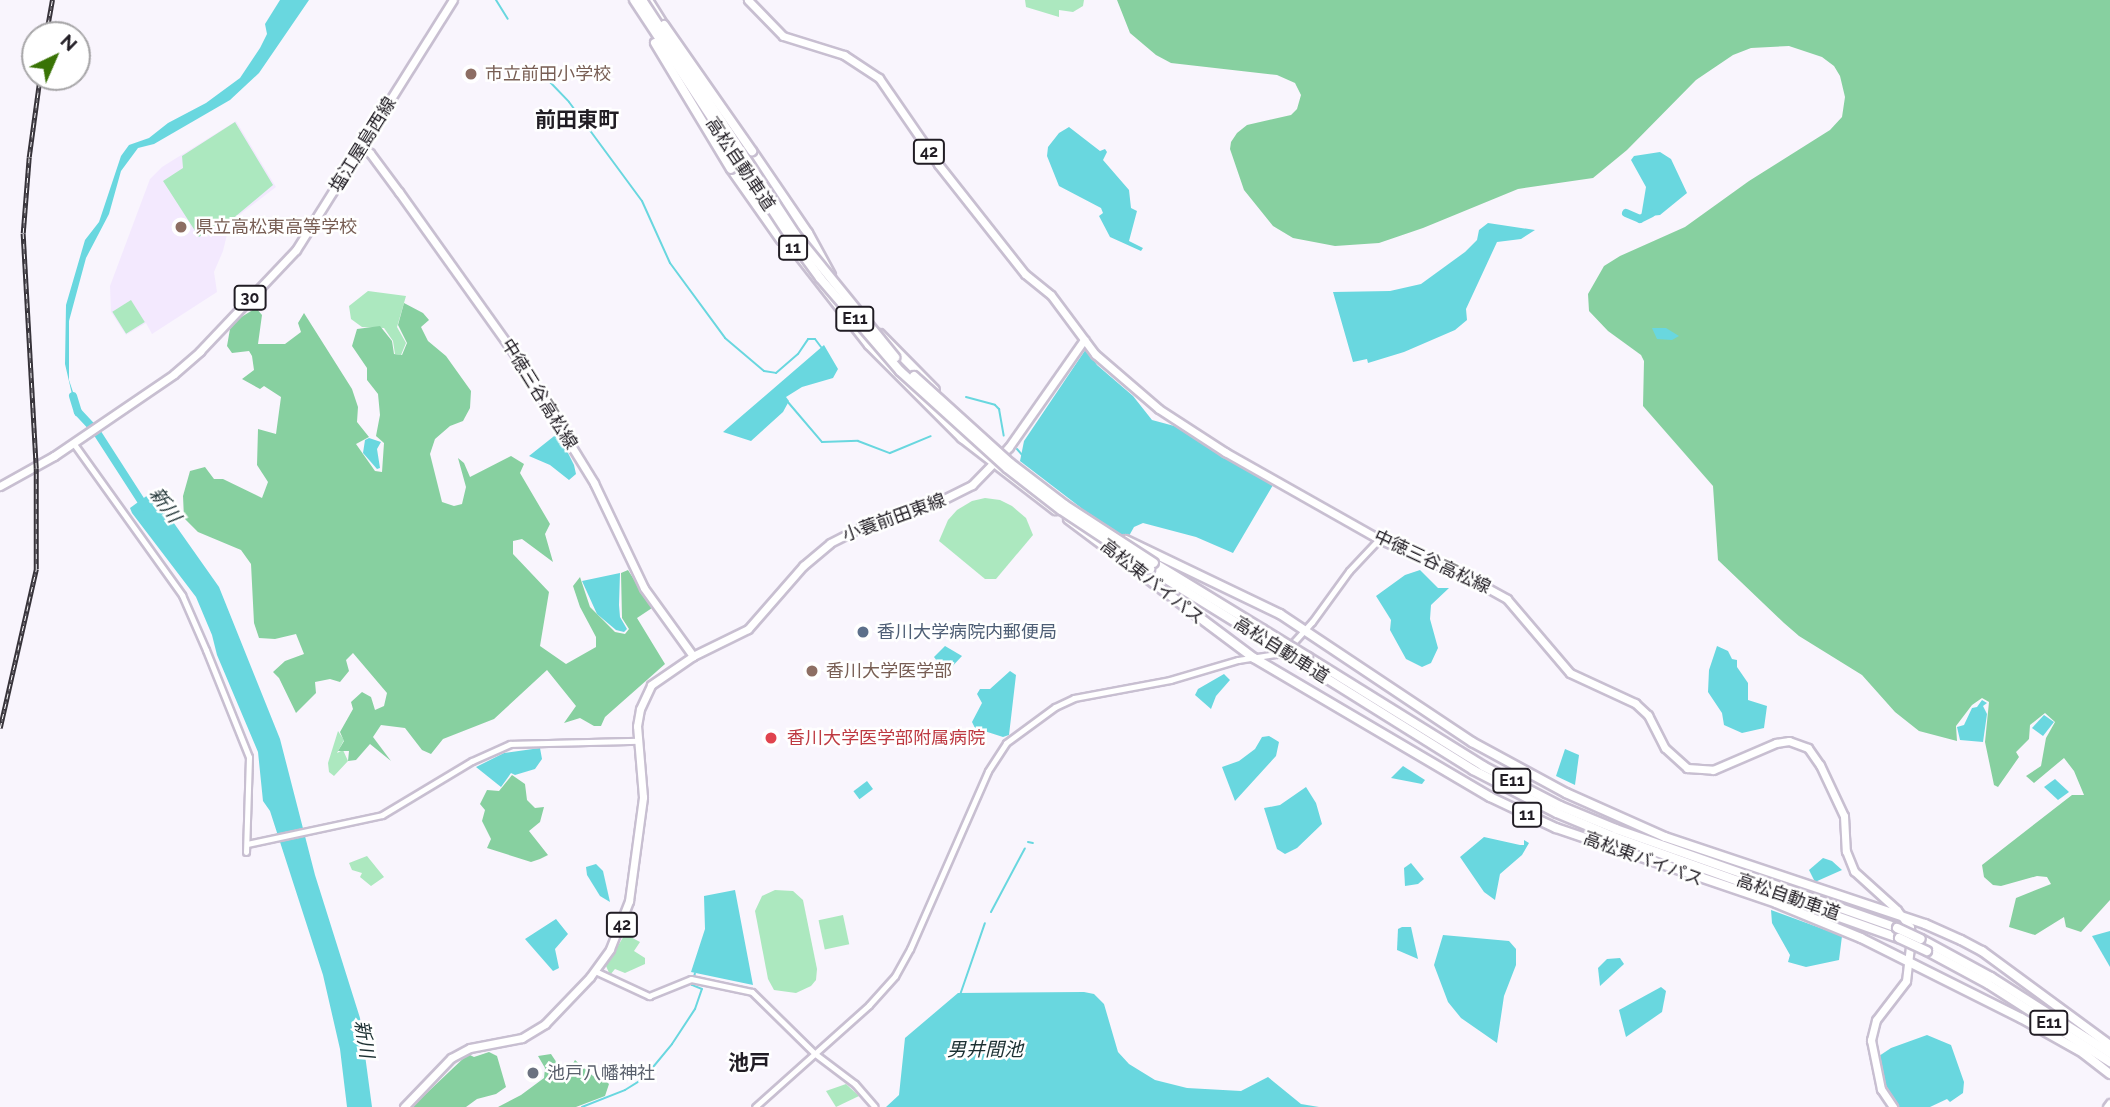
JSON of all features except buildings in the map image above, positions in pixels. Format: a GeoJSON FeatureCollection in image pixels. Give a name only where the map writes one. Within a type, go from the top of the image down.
{"type":"FeatureCollection","features":[{"type":"Feature","properties":{"kind":"highway"},"geometry":{"type":"LineString","coordinates":[[632,0],[683,93],[731,169],[773,231],[816,279]]}},
{"type":"Feature","properties":{"kind":"highway","name":"高松東バイパス"},"geometry":{"type":"LineString","coordinates":[[632,0],[726,150],[816,279],[894,372],[994,464],[1111,549],[1254,659],[1556,828],[1807,915],[1910,962],[2059,1038],[2110,1074]]}},
{"type":"Feature","properties":{"kind":"highway","name":"高松自動車道"},"geometry":{"type":"LineString","coordinates":[[632,0],[820,278],[900,370],[1007,468],[1061,510],[1483,766],[1560,806],[1638,837],[1897,928],[1921,939],[2110,1054]]}},
{"type":"Feature","properties":{"kind":"highway"},"geometry":{"type":"LineString","coordinates":[[645,0],[715,93],[808,233],[832,277]]}},
{"type":"Feature","properties":{"kind":"highway","name":"高松東バイパス"},"geometry":{"type":"LineString","coordinates":[[645,0],[738,142],[832,277],[905,360],[1004,453],[1078,510],[1135,546],[1253,599],[1306,629],[1506,766],[1665,837],[1940,929],[1982,951],[2110,1045]]}},
{"type":"Feature","properties":{"kind":"highway","name":"高松自動車道"},"geometry":{"type":"LineString","coordinates":[[645,0],[795,234],[905,368],[1010,463],[1152,566]]}},
{"type":"Feature","properties":{"kind":"highway","name":"高松自動車道"},"geometry":{"type":"LineString","coordinates":[[1305,660],[1474,770],[1557,813],[1612,836],[1899,938],[1989,981],[2110,1062]]}},
{"type":"Feature","properties":{"kind":"main road","name":"塩江屋島西線"},"geometry":{"type":"LineString","coordinates":[[0,486],[75,443],[174,374],[200,351],[296,250],[453,0]]}},
{"type":"Feature","properties":{"kind":"main road","name":"42"},"geometry":{"type":"LineString","coordinates":[[748,0],[783,36],[844,55],[879,78],[896,99],[924,146],[984,225],[1025,274],[1051,295],[1084,340]]}},
{"type":"Feature","properties":{"kind":"main road","name":"中徳三谷高松線"},"geometry":{"type":"LineString","coordinates":[[362,147],[370,153],[399,192],[521,363],[594,483],[644,587],[693,656]]}},
{"type":"Feature","properties":{"kind":"main road","name":"中徳三谷高松線"},"geometry":{"type":"LineString","coordinates":[[1084,340],[1115,374],[1159,409],[1225,452],[1379,538],[1473,580],[1507,599],[1570,673],[1635,703],[1647,715],[1665,748],[1687,768],[1713,770],[1776,743],[1789,741],[1808,748],[1820,765],[1844,816],[1846,851],[1854,872],[1903,916]]}},
{"type":"Feature","properties":{"kind":"main road","name":"小蓑前田東線"},"geometry":{"type":"LineString","coordinates":[[404,1107],[451,1058],[470,1048],[512,1041],[532,1033],[595,971],[618,934],[629,901],[642,818],[641,770],[637,741],[640,709],[651,685],[693,656],[748,629],[803,566],[830,543],[860,528],[948,498],[972,485],[1004,453],[1084,340]]}},
{"type":"Feature","properties":{"kind":"main road"},"geometry":{"type":"LineString","coordinates":[[1893,1107],[1881,1088],[1873,1057],[1872,1030],[1876,1020],[1906,981],[1912,938],[1903,916]]}},
{"type":"Feature","properties":{"kind":"street"},"geometry":{"type":"LineString","coordinates":[[75,443],[187,604],[249,757],[246,852]]}},
{"type":"Feature","properties":{"kind":"street"},"geometry":{"type":"LineString","coordinates":[[755,1107],[869,1006],[895,976],[910,949],[988,771],[1006,743],[1055,707],[1073,698],[1170,680],[1216,665],[1254,659],[1285,650],[1306,629],[1349,571],[1379,538]]}},
{"type":"Feature","properties":{"kind":"street"},"geometry":{"type":"LineString","coordinates":[[247,844],[382,815],[472,761],[510,744],[637,741]]}},
{"type":"Feature","properties":{"kind":"street"},"geometry":{"type":"LineString","coordinates":[[595,971],[649,996],[694,979],[758,995],[814,1053],[855,1084],[874,1105]]}},
{"type":"Feature","properties":{"kind":"shaded area","name":"県立高松東高等学校"},"geometry":{"type":"Polygon","coordinates":[[[236,121],[276,187],[230,222],[223,251],[214,272],[217,292],[152,334],[146,323],[126,335],[111,312],[110,286],[150,179],[162,167],[236,121]]]}},
{"type":"Feature","properties":{"kind":"green space"},"geometry":{"type":"Polygon","coordinates":[[[1025,0],[1084,0],[1083,6],[1073,12],[1059,10],[1059,17],[1026,7],[1025,0]]]}},
{"type":"Feature","properties":{"kind":"green space"},"geometry":{"type":"Polygon","coordinates":[[[1117,0],[2110,0],[2110,900],[2081,932],[2066,927],[2064,917],[2035,935],[2009,927],[2016,898],[2051,884],[2047,877],[2037,876],[2001,886],[1993,885],[1984,877],[1982,865],[2072,795],[2084,795],[2074,771],[2064,758],[2034,783],[2026,776],[2041,766],[2046,738],[2055,722],[2045,713],[2030,725],[2029,739],[2016,752],[2019,757],[1998,787],[1994,785],[1985,742],[1989,702],[1982,698],[1972,705],[1956,726],[1957,741],[1919,731],[1895,712],[1862,675],[1799,636],[1784,623],[1718,560],[1713,486],[1643,406],[1644,361],[1641,355],[1608,331],[1589,311],[1588,294],[1604,266],[1685,227],[1749,181],[1830,130],[1842,117],[1845,97],[1840,76],[1834,66],[1822,57],[1789,46],[1751,48],[1733,55],[1696,80],[1627,150],[1593,178],[1518,189],[1379,243],[1335,246],[1293,238],[1273,226],[1244,190],[1230,149],[1237,133],[1247,125],[1291,115],[1297,109],[1301,95],[1295,83],[1277,75],[1171,63],[1156,55],[1130,33],[1117,0]]]}},
{"type":"Feature","properties":{"kind":"green space"},"geometry":{"type":"Polygon","coordinates":[[[235,122],[273,185],[230,221],[220,223],[199,237],[163,181],[183,168],[182,156],[235,122]]]}},
{"type":"Feature","properties":{"kind":"green space"},"geometry":{"type":"Polygon","coordinates":[[[368,291],[406,296],[397,327],[406,343],[401,355],[395,354],[393,341],[384,328],[362,327],[351,319],[349,306],[368,291]]]}},
{"type":"Feature","properties":{"kind":"green space"},"geometry":{"type":"Polygon","coordinates":[[[131,300],[145,322],[126,334],[112,312],[131,300]]]}},
{"type":"Feature","properties":{"kind":"green space"},"geometry":{"type":"Polygon","coordinates":[[[404,303],[423,313],[429,320],[421,327],[428,341],[446,356],[471,391],[470,408],[463,421],[450,426],[435,439],[430,454],[442,502],[454,506],[462,504],[466,487],[458,458],[464,463],[470,477],[511,456],[524,464],[520,473],[550,524],[545,534],[553,562],[522,539],[513,541],[513,554],[549,592],[540,646],[566,664],[596,647],[596,637],[580,607],[573,586],[580,577],[590,607],[615,632],[625,634],[629,629],[622,618],[621,573],[628,570],[652,608],[637,618],[665,664],[605,717],[601,726],[594,726],[580,718],[564,723],[576,706],[547,670],[494,719],[443,739],[431,754],[422,750],[405,728],[381,725],[373,737],[391,761],[370,744],[356,760],[348,761],[349,751],[338,751],[344,741],[340,732],[353,709],[351,702],[362,692],[371,697],[375,710],[384,706],[387,693],[353,653],[346,660],[349,671],[340,682],[330,679],[315,682],[316,693],[296,713],[279,678],[273,672],[285,661],[304,654],[296,634],[275,639],[259,638],[254,623],[251,564],[241,550],[198,532],[184,518],[183,496],[190,471],[205,467],[214,479],[223,479],[262,498],[268,482],[257,465],[258,429],[276,434],[281,397],[264,386],[260,389],[242,379],[254,370],[252,356],[249,351],[232,353],[227,346],[230,329],[238,319],[256,308],[262,315],[258,344],[285,344],[301,332],[298,323],[304,313],[352,389],[358,407],[357,422],[369,437],[356,444],[375,471],[382,472],[384,443],[376,436],[380,415],[378,394],[367,380],[367,368],[352,346],[357,329],[380,326],[392,341],[394,354],[402,355],[407,343],[398,325],[404,303]]]}},
{"type":"Feature","properties":{"kind":"green space"},"geometry":{"type":"Polygon","coordinates":[[[985,498],[1000,500],[1012,506],[1026,518],[1033,535],[996,579],[985,579],[939,541],[948,520],[957,510],[972,501],[985,498]]]}},
{"type":"Feature","properties":{"kind":"green space"},"geometry":{"type":"Polygon","coordinates":[[[338,731],[344,740],[337,753],[343,750],[348,761],[334,776],[329,772],[328,763],[338,731]]]}},
{"type":"Feature","properties":{"kind":"green space"},"geometry":{"type":"Polygon","coordinates":[[[512,775],[525,784],[527,800],[535,808],[544,807],[540,822],[529,831],[548,855],[531,862],[487,848],[491,839],[482,821],[485,810],[480,804],[487,790],[499,791],[512,775]]]}},
{"type":"Feature","properties":{"kind":"green space"},"geometry":{"type":"Polygon","coordinates":[[[367,856],[384,877],[371,886],[360,877],[362,873],[352,870],[349,863],[367,856]]]}},
{"type":"Feature","properties":{"kind":"green space"},"geometry":{"type":"Polygon","coordinates":[[[775,890],[793,891],[803,900],[817,969],[816,980],[811,986],[796,993],[774,990],[768,979],[755,911],[762,896],[775,890]]]}},
{"type":"Feature","properties":{"kind":"green space"},"geometry":{"type":"Polygon","coordinates":[[[843,915],[849,944],[825,950],[819,920],[843,915]]]}},
{"type":"Feature","properties":{"kind":"green space"},"geometry":{"type":"Polygon","coordinates":[[[625,934],[640,942],[634,951],[645,958],[645,964],[625,973],[615,969],[610,975],[606,966],[625,934]]]}},
{"type":"Feature","properties":{"kind":"green space"},"geometry":{"type":"Polygon","coordinates":[[[489,1052],[497,1056],[506,1087],[496,1094],[477,1099],[466,1107],[412,1107],[468,1054],[474,1057],[489,1052]]]}},
{"type":"Feature","properties":{"kind":"green space"},"geometry":{"type":"Polygon","coordinates":[[[551,1054],[565,1075],[575,1074],[572,1065],[575,1060],[593,1076],[602,1077],[609,1084],[605,1096],[576,1107],[498,1107],[521,1095],[544,1078],[545,1068],[538,1056],[551,1054]]]}},
{"type":"Feature","properties":{"kind":"green space"},"geometry":{"type":"Polygon","coordinates":[[[846,1084],[859,1096],[836,1107],[826,1091],[846,1084]]]}},
{"type":"Feature","properties":{"kind":"water"},"geometry":{"type":"Polygon","coordinates":[[[280,0],[309,0],[259,73],[230,100],[154,144],[138,148],[121,171],[109,214],[86,258],[69,321],[69,380],[77,404],[74,403],[65,364],[66,305],[85,240],[99,222],[121,156],[129,145],[149,138],[168,123],[206,103],[240,78],[260,48],[267,34],[265,24],[280,0]]]}},
{"type":"Feature","properties":{"kind":"water"},"geometry":{"type":"Polygon","coordinates":[[[1069,127],[1100,151],[1105,149],[1107,152],[1103,160],[1129,190],[1131,208],[1137,211],[1129,241],[1143,248],[1141,251],[1110,237],[1099,216],[1103,213],[1101,208],[1059,186],[1047,156],[1048,147],[1059,133],[1069,127]]]}},
{"type":"Feature","properties":{"kind":"water"},"geometry":{"type":"Polygon","coordinates":[[[1660,152],[1671,159],[1687,193],[1660,215],[1641,217],[1646,187],[1631,160],[1634,156],[1660,152]]]}},
{"type":"Feature","properties":{"kind":"water"},"geometry":{"type":"Polygon","coordinates":[[[1488,223],[1535,230],[1521,239],[1497,242],[1466,309],[1467,320],[1455,330],[1404,352],[1368,363],[1367,359],[1353,362],[1333,292],[1390,291],[1421,284],[1465,252],[1477,240],[1479,230],[1488,223]]]}},
{"type":"Feature","properties":{"kind":"water"},"geometry":{"type":"Polygon","coordinates":[[[1652,328],[1666,328],[1679,336],[1672,340],[1657,339],[1652,328]]]}},
{"type":"Feature","properties":{"kind":"water"},"geometry":{"type":"Polygon","coordinates":[[[824,345],[838,369],[833,378],[802,387],[786,397],[789,401],[783,412],[751,441],[723,432],[824,345]]]}},
{"type":"Feature","properties":{"kind":"water"},"geometry":{"type":"Polygon","coordinates":[[[1086,349],[1097,365],[1133,396],[1152,420],[1178,427],[1273,485],[1233,553],[1196,537],[1143,523],[1134,527],[1125,543],[1092,522],[1080,507],[1020,461],[1024,441],[1086,349]]]}},
{"type":"Feature","properties":{"kind":"water"},"geometry":{"type":"Polygon","coordinates":[[[558,433],[574,465],[576,474],[569,480],[550,465],[529,456],[558,433]]]}},
{"type":"Feature","properties":{"kind":"water"},"geometry":{"type":"Polygon","coordinates":[[[369,438],[381,442],[377,449],[380,468],[377,469],[363,453],[365,440],[369,438]]]}},
{"type":"Feature","properties":{"kind":"water"},"geometry":{"type":"Polygon","coordinates":[[[152,492],[219,587],[280,739],[315,875],[360,1018],[372,1107],[347,1107],[340,1049],[323,975],[270,811],[263,801],[258,752],[217,655],[212,635],[196,597],[130,508],[152,492]]]}},
{"type":"Feature","properties":{"kind":"water"},"geometry":{"type":"Polygon","coordinates":[[[1420,570],[1438,588],[1449,588],[1431,605],[1430,619],[1438,648],[1431,663],[1422,667],[1406,659],[1390,630],[1391,620],[1376,596],[1405,575],[1420,570]]]}},
{"type":"Feature","properties":{"kind":"water"},"geometry":{"type":"Polygon","coordinates":[[[620,573],[620,617],[627,629],[624,632],[616,630],[597,614],[582,581],[620,573]]]}},
{"type":"Feature","properties":{"kind":"water"},"geometry":{"type":"Polygon","coordinates":[[[945,646],[962,656],[946,673],[934,657],[945,646]]]}},
{"type":"Feature","properties":{"kind":"water"},"geometry":{"type":"Polygon","coordinates":[[[1717,646],[1728,651],[1732,659],[1737,660],[1737,667],[1748,683],[1748,700],[1767,706],[1764,728],[1742,733],[1724,725],[1722,713],[1708,692],[1709,670],[1717,646]]]}},
{"type":"Feature","properties":{"kind":"water"},"geometry":{"type":"Polygon","coordinates":[[[1010,671],[1016,675],[1009,735],[1003,737],[975,728],[972,722],[982,703],[977,694],[980,689],[990,689],[1010,671]]]}},
{"type":"Feature","properties":{"kind":"water"},"geometry":{"type":"Polygon","coordinates":[[[1224,674],[1230,680],[1216,696],[1211,709],[1195,695],[1198,689],[1224,674]]]}},
{"type":"Feature","properties":{"kind":"water"},"geometry":{"type":"Polygon","coordinates":[[[1982,700],[1987,703],[1983,706],[1987,714],[1983,742],[1960,740],[1957,727],[1964,725],[1972,708],[1977,707],[1982,700]]]}},
{"type":"Feature","properties":{"kind":"water"},"geometry":{"type":"Polygon","coordinates":[[[2044,715],[2054,722],[2043,736],[2032,728],[2044,715]]]}},
{"type":"Feature","properties":{"kind":"water"},"geometry":{"type":"Polygon","coordinates":[[[1269,736],[1279,742],[1276,756],[1235,801],[1222,767],[1239,761],[1255,749],[1262,737],[1269,736]]]}},
{"type":"Feature","properties":{"kind":"water"},"geometry":{"type":"Polygon","coordinates":[[[540,748],[542,759],[535,769],[515,775],[511,773],[501,787],[476,767],[504,753],[540,748]]]}},
{"type":"Feature","properties":{"kind":"water"},"geometry":{"type":"Polygon","coordinates":[[[1565,749],[1579,755],[1575,785],[1556,776],[1565,749]]]}},
{"type":"Feature","properties":{"kind":"water"},"geometry":{"type":"Polygon","coordinates":[[[1403,766],[1425,780],[1422,784],[1391,778],[1403,766]]]}},
{"type":"Feature","properties":{"kind":"water"},"geometry":{"type":"Polygon","coordinates":[[[2055,779],[2069,792],[2058,800],[2044,787],[2055,779]]]}},
{"type":"Feature","properties":{"kind":"water"},"geometry":{"type":"Polygon","coordinates":[[[867,781],[873,789],[859,799],[853,791],[867,781]]]}},
{"type":"Feature","properties":{"kind":"water"},"geometry":{"type":"Polygon","coordinates":[[[1306,787],[1316,803],[1322,824],[1297,848],[1285,854],[1277,849],[1264,808],[1280,805],[1306,787]]]}},
{"type":"Feature","properties":{"kind":"water"},"geometry":{"type":"Polygon","coordinates":[[[1484,837],[1520,845],[1524,845],[1524,840],[1529,843],[1522,855],[1500,874],[1495,900],[1484,892],[1460,857],[1484,837]]]}},
{"type":"Feature","properties":{"kind":"water"},"geometry":{"type":"Polygon","coordinates":[[[1823,858],[1832,861],[1842,870],[1815,882],[1809,870],[1823,858]]]}},
{"type":"Feature","properties":{"kind":"water"},"geometry":{"type":"Polygon","coordinates":[[[1411,863],[1424,879],[1418,884],[1405,886],[1404,868],[1411,863]]]}},
{"type":"Feature","properties":{"kind":"water"},"geometry":{"type":"Polygon","coordinates":[[[596,864],[603,871],[610,902],[600,896],[587,875],[586,867],[596,864]]]}},
{"type":"Feature","properties":{"kind":"water"},"geometry":{"type":"Polygon","coordinates":[[[735,890],[753,985],[691,972],[705,929],[704,896],[735,890]]]}},
{"type":"Feature","properties":{"kind":"water"},"geometry":{"type":"Polygon","coordinates":[[[1771,910],[1842,936],[1839,960],[1806,967],[1788,962],[1790,955],[1772,923],[1771,910]]]}},
{"type":"Feature","properties":{"kind":"water"},"geometry":{"type":"Polygon","coordinates":[[[556,919],[568,934],[555,949],[559,968],[553,971],[525,939],[556,919]]]}},
{"type":"Feature","properties":{"kind":"water"},"geometry":{"type":"Polygon","coordinates":[[[1411,927],[1418,959],[1397,950],[1398,929],[1411,927]]]}},
{"type":"Feature","properties":{"kind":"water"},"geometry":{"type":"Polygon","coordinates":[[[2110,931],[2110,967],[2092,936],[2110,931]]]}},
{"type":"Feature","properties":{"kind":"water"},"geometry":{"type":"Polygon","coordinates":[[[1443,935],[1509,941],[1516,949],[1516,965],[1504,996],[1497,1043],[1461,1018],[1448,1002],[1434,965],[1443,935]]]}},
{"type":"Feature","properties":{"kind":"water"},"geometry":{"type":"Polygon","coordinates":[[[1620,958],[1624,964],[1600,986],[1598,968],[1607,959],[1620,958]]]}},
{"type":"Feature","properties":{"kind":"water"},"geometry":{"type":"Polygon","coordinates":[[[1661,987],[1666,991],[1662,1012],[1626,1037],[1619,1010],[1661,987]]]}},
{"type":"Feature","properties":{"kind":"water","name":"男井間池"},"geometry":{"type":"Polygon","coordinates":[[[958,993],[1094,994],[1104,1004],[1118,1052],[1129,1064],[1155,1080],[1187,1088],[1241,1091],[1268,1077],[1301,1104],[1319,1107],[886,1107],[899,1095],[905,1038],[958,993]]]}},
{"type":"Feature","properties":{"kind":"water"},"geometry":{"type":"Polygon","coordinates":[[[1927,1035],[1951,1045],[1964,1082],[1963,1093],[1950,1102],[1947,1099],[1930,1107],[1896,1107],[1882,1088],[1876,1058],[1891,1048],[1927,1035]]]}},
{"type":"Feature","properties":{"kind":"waterway"},"geometry":{"type":"LineString","coordinates":[[496,0],[508,19]]}},
{"type":"Feature","properties":{"kind":"waterway"},"geometry":{"type":"LineString","coordinates":[[548,80],[569,102],[642,201],[670,263],[725,338],[764,371],[776,373],[798,354],[808,339],[815,339],[821,347]]}},
{"type":"Feature","properties":{"kind":"waterway"},"geometry":{"type":"LineString","coordinates":[[1626,213],[1640,219],[1652,213]]}},
{"type":"Feature","properties":{"kind":"waterway","name":"新川"},"geometry":{"type":"LineString","coordinates":[[73,396],[78,412],[96,431],[145,507]]}},
{"type":"Feature","properties":{"kind":"waterway"},"geometry":{"type":"LineString","coordinates":[[966,397],[995,405],[999,409],[1004,436]]}},
{"type":"Feature","properties":{"kind":"waterway"},"geometry":{"type":"LineString","coordinates":[[787,401],[822,442],[858,441],[890,453],[931,436]]}},
{"type":"Feature","properties":{"kind":"waterway"},"geometry":{"type":"LineString","coordinates":[[1017,449],[1023,456]]}},
{"type":"Feature","properties":{"kind":"waterway"},"geometry":{"type":"LineString","coordinates":[[1028,842],[1033,843]]}},
{"type":"Feature","properties":{"kind":"waterway"},"geometry":{"type":"LineString","coordinates":[[991,912],[1025,848]]}},
{"type":"Feature","properties":{"kind":"waterway"},"geometry":{"type":"LineString","coordinates":[[960,995],[985,923]]}},
{"type":"Feature","properties":{"kind":"waterway"},"geometry":{"type":"LineString","coordinates":[[582,1107],[625,1090],[644,1078],[672,1044],[695,1009],[702,989],[692,985],[695,973]]}},
{"type":"Feature","properties":{"kind":"tunnel"},"geometry":{"type":"LineString","coordinates":[[1494,789],[1504,769]]}},
{"type":"Feature","properties":{"kind":"railway"},"geometry":{"type":"LineString","coordinates":[[48,21],[52,0]]}},
{"type":"Feature","properties":{"kind":"railway"},"geometry":{"type":"LineString","coordinates":[[0,728],[36,569],[36,468],[23,233],[38,91]]}},
{"type":"Feature","properties":{"kind":"place","name":"市立前田小学校"},"geometry":{"type":"Point","coordinates":[471,74]}},
{"type":"Feature","properties":{"kind":"place","name":"県立高松東高等学校"},"geometry":{"type":"Point","coordinates":[181,227]}},
{"type":"Feature","properties":{"kind":"place","name":"香川大学病院内郵便局"},"geometry":{"type":"Point","coordinates":[863,632]}},
{"type":"Feature","properties":{"kind":"place","name":"香川大学医学部"},"geometry":{"type":"Point","coordinates":[812,671]}},
{"type":"Feature","properties":{"kind":"place","name":"香川大学医学部附属病院"},"geometry":{"type":"Point","coordinates":[771,738]}},
{"type":"Feature","properties":{"kind":"place","name":"池戸八幡神社"},"geometry":{"type":"Point","coordinates":[533,1073]}},
{"type":"Feature","properties":{"kind":"district","name":"前田東町"},"geometry":{"type":"Point","coordinates":[577,120]}},
{"type":"Feature","properties":{"kind":"district","name":"池戸"},"geometry":{"type":"Point","coordinates":[749,1063]}}]}
